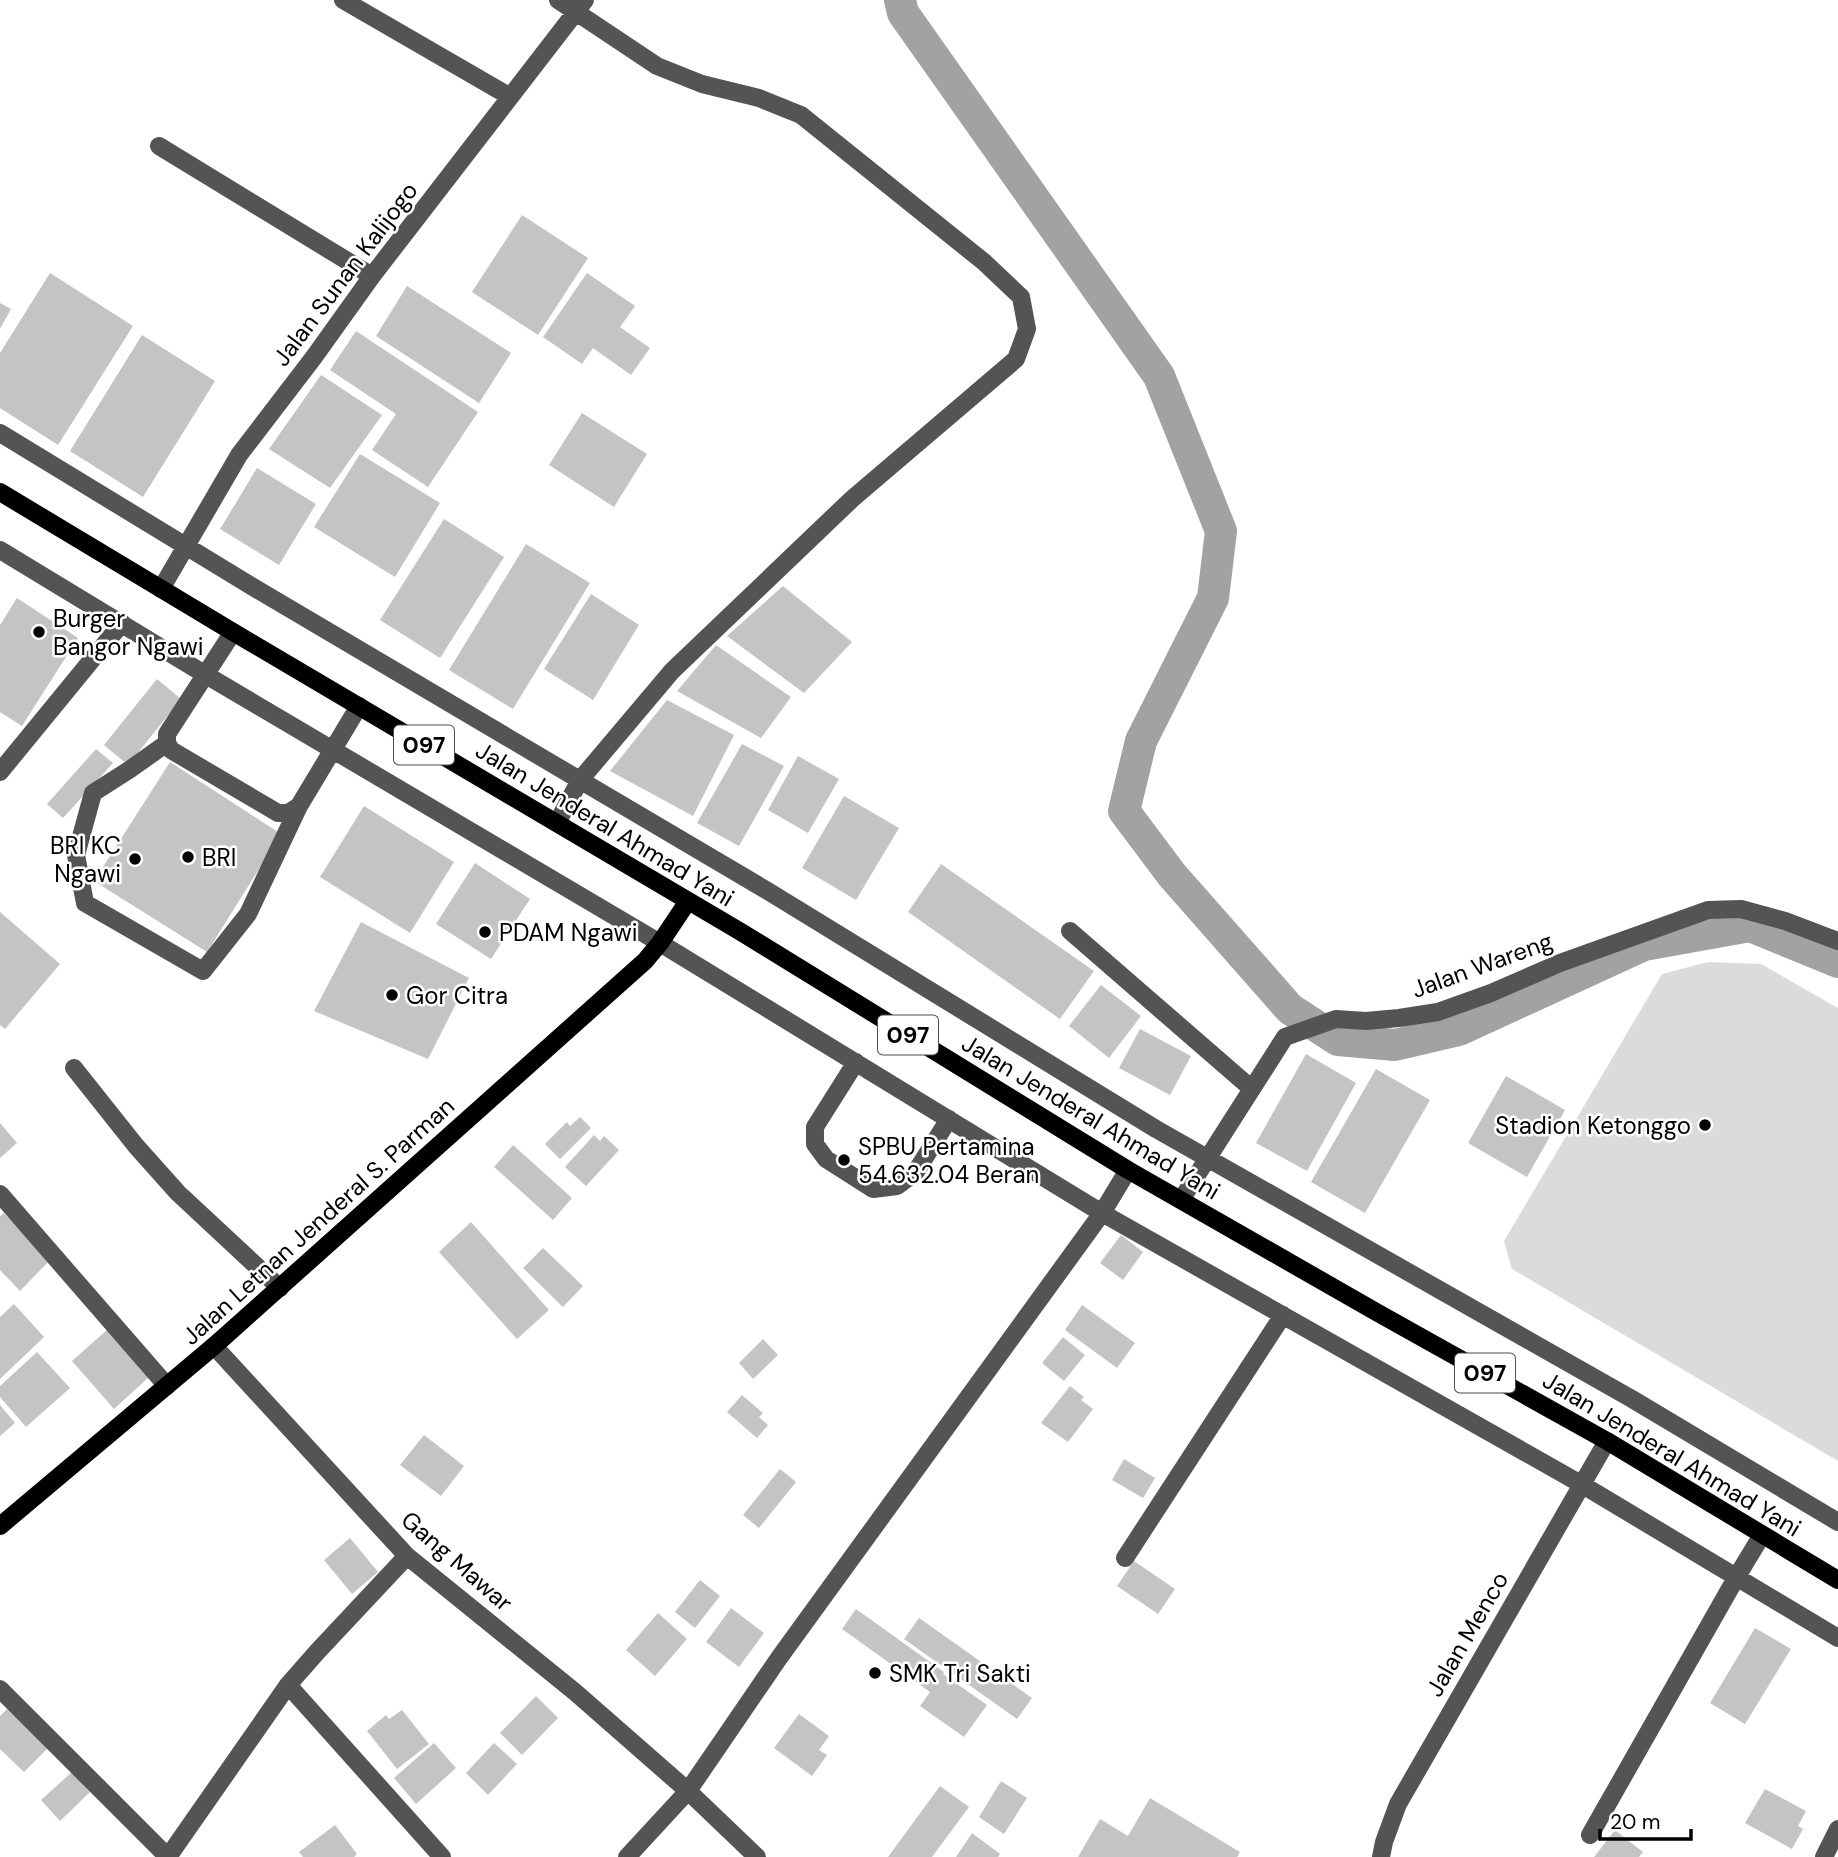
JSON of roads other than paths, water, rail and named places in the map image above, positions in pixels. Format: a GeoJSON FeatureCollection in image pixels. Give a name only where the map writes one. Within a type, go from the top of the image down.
{"type":"FeatureCollection","features":[{"type":"Feature","properties":{"kind":"main road","name":"Jalan Jenderal Ahmad Yani"},"geometry":{"type":"LineString","coordinates":[[0,492],[688,901],[1128,1170],[1607,1441],[1838,1580]]}},
{"type":"Feature","properties":{"kind":"main road","name":"Jalan Letnan Jenderal S. Parman"},"geometry":{"type":"LineString","coordinates":[[0,1526],[214,1346],[645,961],[688,901]]}},
{"type":"Feature","properties":{"kind":"street"},"geometry":{"type":"LineString","coordinates":[[343,0],[509,96]]}},
{"type":"Feature","properties":{"kind":"street"},"geometry":{"type":"LineString","coordinates":[[557,823],[580,780],[682,661],[852,499],[1016,359],[1027,329],[1021,297],[984,262],[802,115],[759,98],[702,84],[657,66],[580,6],[558,0]]}},
{"type":"Feature","properties":{"kind":"street","name":"Jalan Sunan Kalijogo"},"geometry":{"type":"LineString","coordinates":[[161,589],[239,455],[372,276],[580,6]]}},
{"type":"Feature","properties":{"kind":"street"},"geometry":{"type":"LineString","coordinates":[[159,146],[372,276]]}},
{"type":"Feature","properties":{"kind":"street"},"geometry":{"type":"LineString","coordinates":[[0,433],[258,590],[766,890],[1132,1114],[1632,1399],[1838,1522]]}},
{"type":"Feature","properties":{"kind":"street"},"geometry":{"type":"LineString","coordinates":[[0,550],[660,943],[1102,1213],[1581,1484],[1838,1638]]}},
{"type":"Feature","properties":{"kind":"street"},"geometry":{"type":"LineString","coordinates":[[0,772],[122,623]]}},
{"type":"Feature","properties":{"kind":"street"},"geometry":{"type":"LineString","coordinates":[[233,632],[167,734],[167,743],[172,750],[278,813],[288,813],[299,806]]}},
{"type":"Feature","properties":{"kind":"street"},"geometry":{"type":"LineString","coordinates":[[167,743],[93,793],[76,855],[85,903],[202,971],[248,914],[299,806],[359,706]]}},
{"type":"Feature","properties":{"kind":"street","name":"Jalan Wareng"},"geometry":{"type":"LineString","coordinates":[[1181,1200],[1285,1037],[1336,1019],[1366,1021],[1438,1012],[1491,993],[1560,963],[1707,910],[1741,909],[1785,920],[1838,941]]}},
{"type":"Feature","properties":{"kind":"street"},"geometry":{"type":"LineString","coordinates":[[1070,931],[1252,1088]]}},
{"type":"Feature","properties":{"kind":"street"},"geometry":{"type":"LineString","coordinates":[[856,1062],[815,1127],[816,1144],[825,1159],[873,1188],[897,1186],[915,1173],[949,1119]]}},
{"type":"Feature","properties":{"kind":"street"},"geometry":{"type":"LineString","coordinates":[[74,1068],[136,1146],[178,1193],[280,1288]]}},
{"type":"Feature","properties":{"kind":"street"},"geometry":{"type":"LineString","coordinates":[[627,1857],[688,1791],[779,1658],[1102,1213],[1128,1170]]}},
{"type":"Feature","properties":{"kind":"street"},"geometry":{"type":"LineString","coordinates":[[0,1194],[167,1387]]}},
{"type":"Feature","properties":{"kind":"street"},"geometry":{"type":"LineString","coordinates":[[1125,1558],[1283,1315]]}},
{"type":"Feature","properties":{"kind":"street","name":"Gang Mawar"},"geometry":{"type":"LineString","coordinates":[[214,1346],[407,1556],[575,1692],[688,1791],[757,1857]]}},
{"type":"Feature","properties":{"kind":"street","name":"Jalan Menco"},"geometry":{"type":"LineString","coordinates":[[1381,1857],[1398,1804],[1607,1441]]}},
{"type":"Feature","properties":{"kind":"street"},"geometry":{"type":"LineString","coordinates":[[1590,1835],[1762,1535]]}},
{"type":"Feature","properties":{"kind":"street"},"geometry":{"type":"LineString","coordinates":[[0,1689],[168,1857],[288,1685],[407,1556]]}},
{"type":"Feature","properties":{"kind":"street"},"geometry":{"type":"LineString","coordinates":[[288,1685],[442,1857]]}},
{"type":"Feature","properties":{"kind":"street"},"geometry":{"type":"LineString","coordinates":[[1824,1857],[1838,1829]]}},
{"type":"Feature","properties":{"kind":"waterway"},"geometry":{"type":"LineString","coordinates":[[900,0],[903,13],[1159,376],[1221,531],[1213,598],[1141,741],[1124,811],[1172,875],[1290,1009],[1338,1040],[1395,1045],[1459,1030],[1644,945],[1750,926],[1838,962]]}},
{"type":"Feature","properties":{"kind":"place","name":"Burger Bangor Ngawi"},"geometry":{"type":"Point","coordinates":[39,632]}},
{"type":"Feature","properties":{"kind":"place","name":"BRI"},"geometry":{"type":"Point","coordinates":[188,857]}},
{"type":"Feature","properties":{"kind":"place","name":"BRI KC Ngawi"},"geometry":{"type":"Point","coordinates":[135,859]}},
{"type":"Feature","properties":{"kind":"place","name":"PDAM Ngawi"},"geometry":{"type":"Point","coordinates":[485,932]}},
{"type":"Feature","properties":{"kind":"place","name":"Gor Citra"},"geometry":{"type":"Point","coordinates":[392,995]}},
{"type":"Feature","properties":{"kind":"place","name":"Stadion Ketonggo"},"geometry":{"type":"Point","coordinates":[1705,1125]}},
{"type":"Feature","properties":{"kind":"place","name":"SPBU Pertamina 54.632.04 Beran"},"geometry":{"type":"Point","coordinates":[844,1160]}},
{"type":"Feature","properties":{"kind":"place","name":"SMK Tri Sakti"},"geometry":{"type":"Point","coordinates":[875,1673]}}]}
